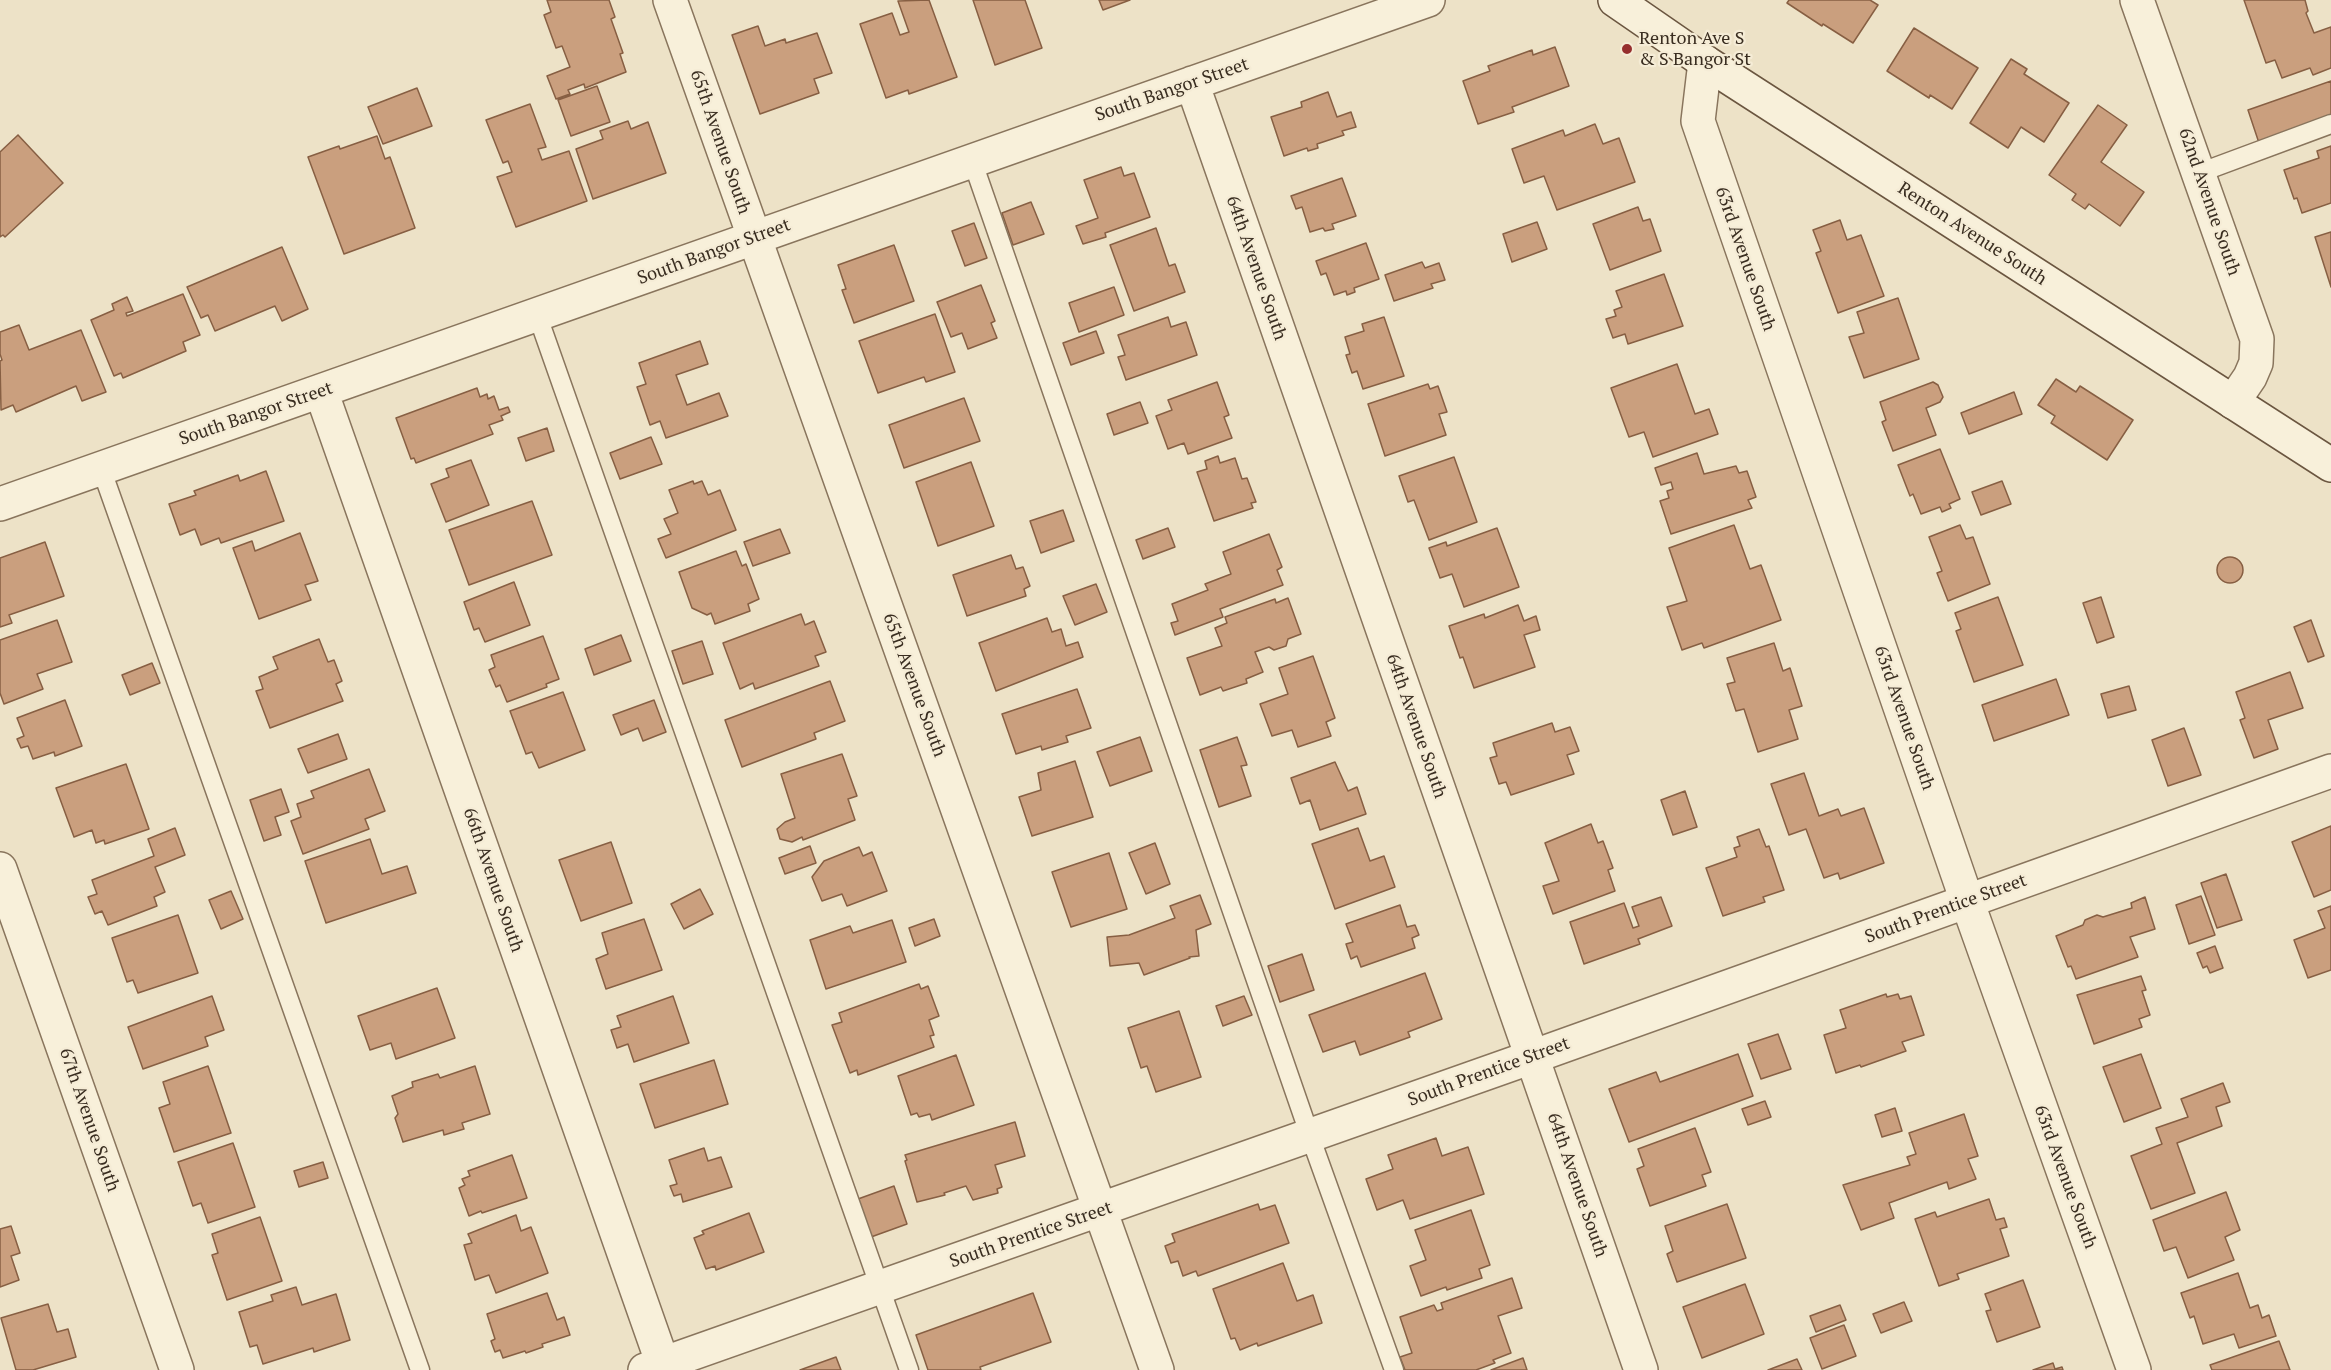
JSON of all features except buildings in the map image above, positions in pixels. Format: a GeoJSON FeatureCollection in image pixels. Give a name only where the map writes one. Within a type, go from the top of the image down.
{"type":"FeatureCollection","features":[{"type":"Feature","properties":{"kind":"street","name":"65th Avenue South"},"geometry":{"type":"LineString","coordinates":[[670,0],[1157,1370]]}},
{"type":"Feature","properties":{"kind":"street","name":"South Bangor Street"},"geometry":{"type":"LineString","coordinates":[[0,504],[1428,0]]}},
{"type":"Feature","properties":{"kind":"street","name":"Renton Avenue South"},"geometry":{"type":"LineString","coordinates":[[1615,0],[1705,62],[2331,465]]}},
{"type":"Feature","properties":{"kind":"street","name":"62nd Avenue South"},"geometry":{"type":"LineString","coordinates":[[2137,0],[2257,339],[2256,363],[2250,378],[2233,402]]}},
{"type":"Feature","properties":{"kind":"street","name":"63rd Avenue South"},"geometry":{"type":"LineString","coordinates":[[1705,62],[1698,122],[1967,901],[2134,1370]]}},
{"type":"Feature","properties":{"kind":"street","name":"64th Avenue South"},"geometry":{"type":"LineString","coordinates":[[1192,83],[1641,1370]]}},
{"type":"Feature","properties":{"kind":"street","name":"66th Avenue South"},"geometry":{"type":"LineString","coordinates":[[321,391],[658,1368]]}},
{"type":"Feature","properties":{"kind":"street","name":"South Prentice Street"},"geometry":{"type":"LineString","coordinates":[[658,1368],[2331,771]]}},
{"type":"Feature","properties":{"kind":"street","name":"67th Avenue South"},"geometry":{"type":"LineString","coordinates":[[0,869],[177,1370]]}},
{"type":"Feature","properties":{"kind":"lane"},"geometry":{"type":"LineString","coordinates":[[2199,173],[2331,124]]}},
{"type":"Feature","properties":{"kind":"lane"},"geometry":{"type":"LineString","coordinates":[[972,160],[1310,1136],[1394,1370]]}},
{"type":"Feature","properties":{"kind":"lane"},"geometry":{"type":"LineString","coordinates":[[537,314],[909,1370]]}},
{"type":"Feature","properties":{"kind":"lane"},"geometry":{"type":"LineString","coordinates":[[101,468],[420,1370]]}},
{"type":"Feature","properties":{"kind":"place","name":"Renton Ave S & S Bangor St"},"geometry":{"type":"Point","coordinates":[1627,49]}}]}
